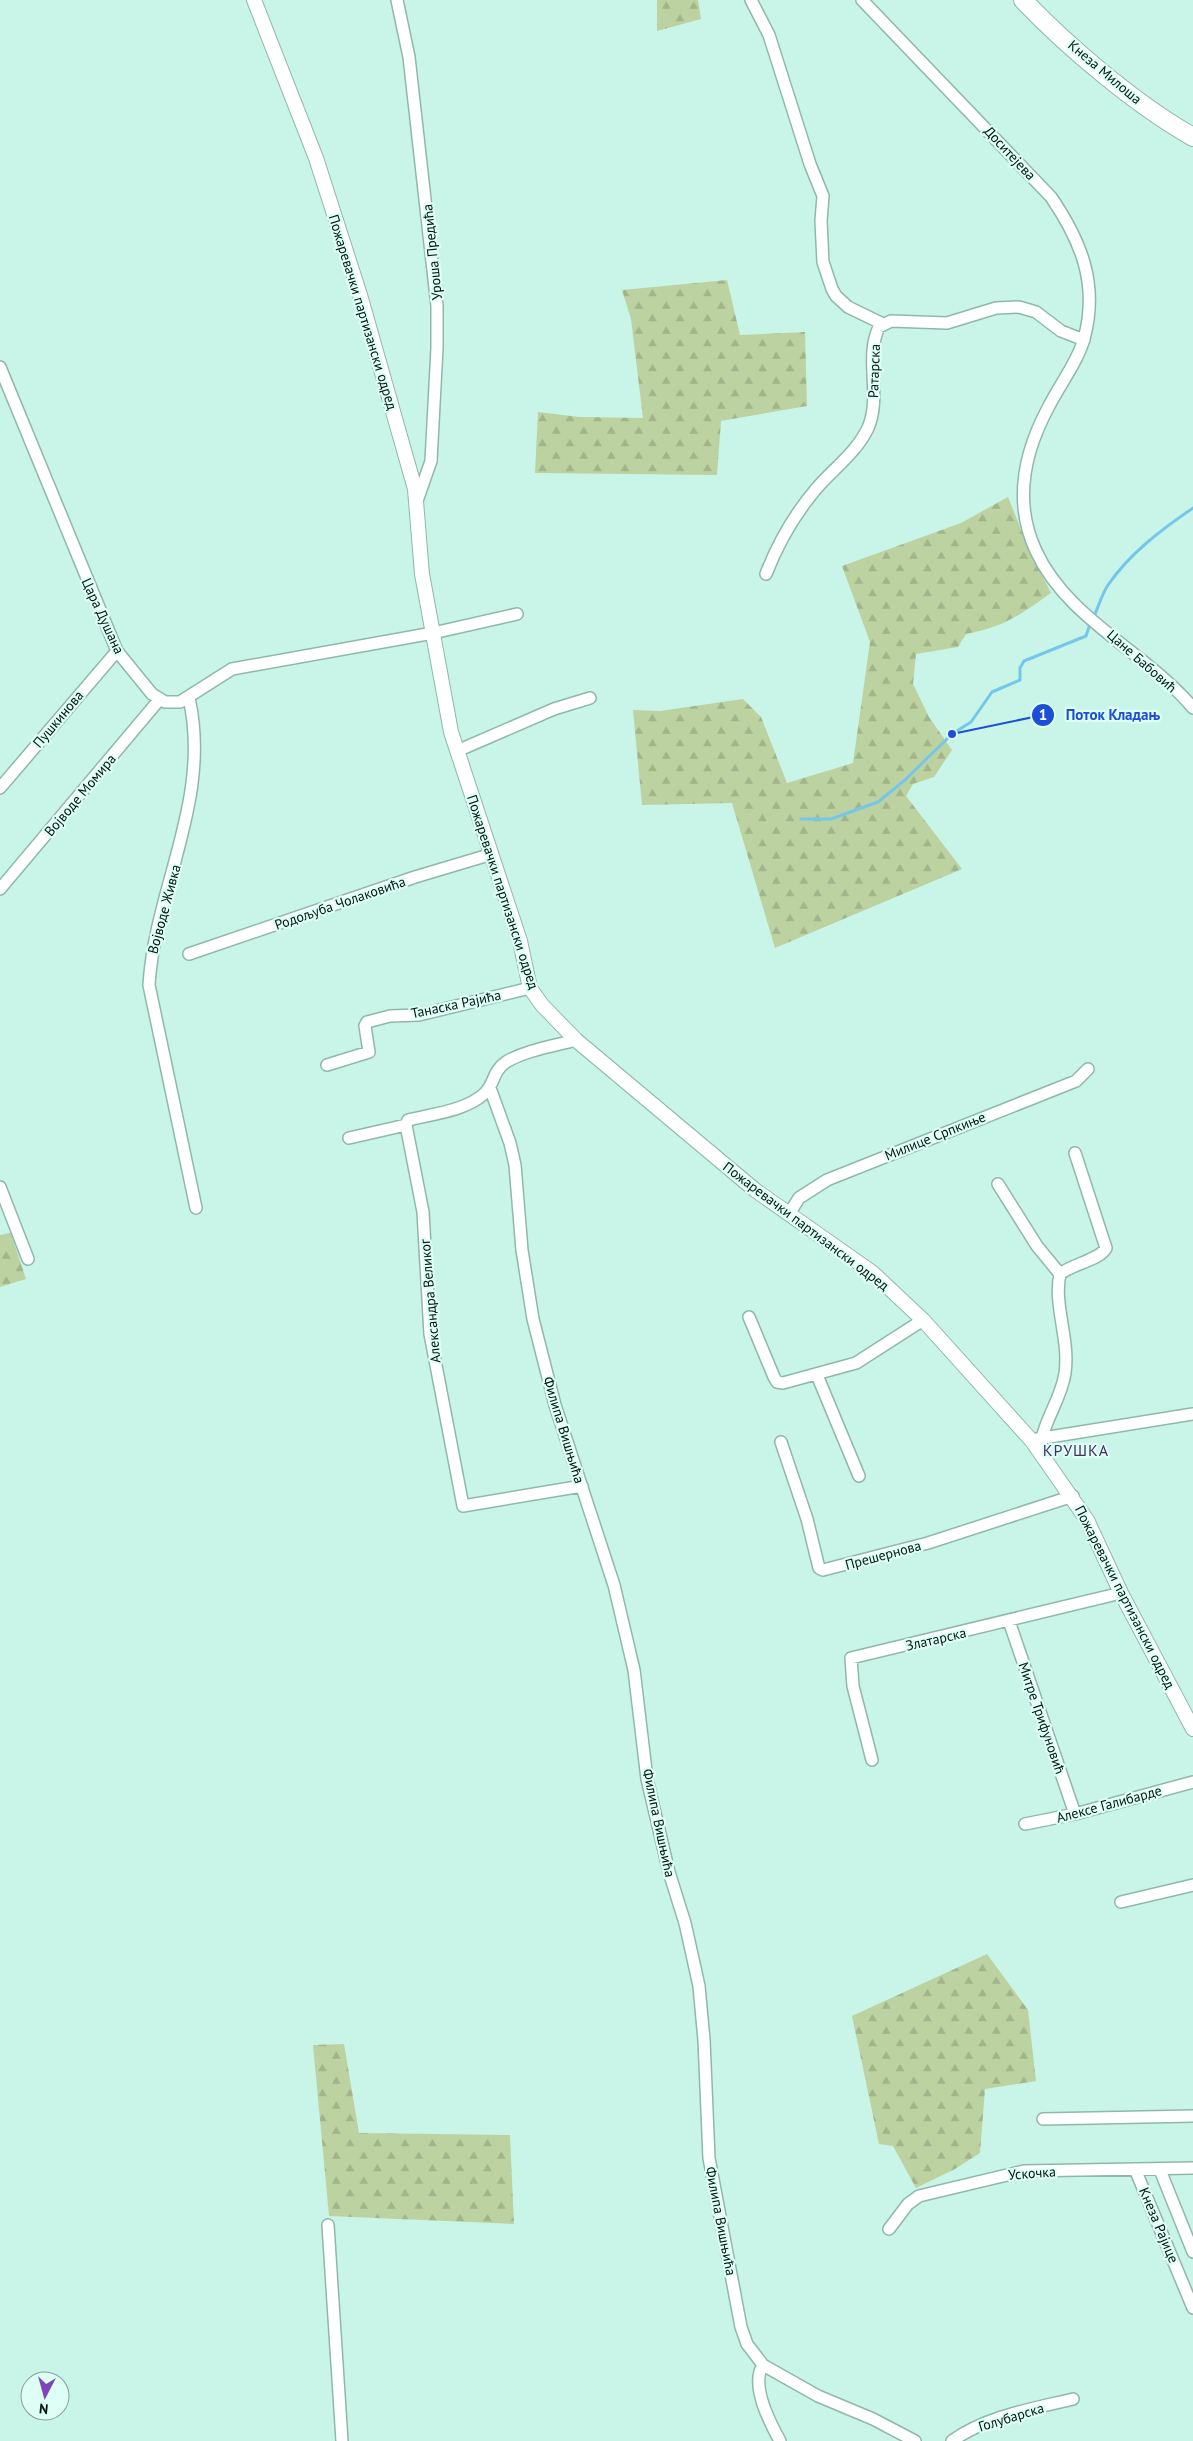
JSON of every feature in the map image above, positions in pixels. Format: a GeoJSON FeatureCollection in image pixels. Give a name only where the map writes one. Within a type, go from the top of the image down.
{"type":"FeatureCollection","features":[{"type":"Feature","properties":{"kind":"main road","name":"Кнеза Милоша"},"geometry":{"type":"LineString","coordinates":[[1023,0],[1098,68],[1152,111],[1193,138]]}},
{"type":"Feature","properties":{"kind":"street","name":"Пожаревачки партизански одред"},"geometry":{"type":"LineString","coordinates":[[254,0],[319,168],[360,295],[415,489],[422,574],[451,732],[520,941],[530,988],[542,1005],[576,1040],[747,1184],[873,1273],[923,1320],[1037,1439],[1087,1520],[1121,1593],[1193,1728]]}},
{"type":"Feature","properties":{"kind":"street","name":"Уроша Предића"},"geometry":{"type":"LineString","coordinates":[[397,0],[409,57],[437,306],[437,348],[431,461],[416,503]]}},
{"type":"Feature","properties":{"kind":"street","name":"Ратарска"},"geometry":{"type":"LineString","coordinates":[[751,0],[758,10],[769,35],[810,164],[823,196],[821,221],[823,262],[832,289],[836,296],[848,307],[883,324],[879,326],[874,342],[873,402],[868,427],[853,451],[816,488],[795,516],[777,546],[766,574]]}},
{"type":"Feature","properties":{"kind":"street","name":"Доситејева"},"geometry":{"type":"LineString","coordinates":[[862,0],[1011,153],[1051,197],[1067,221],[1080,246],[1089,288],[1089,312],[1084,340],[1034,438],[1022,486],[1026,526],[1036,551],[1046,570],[1089,617]]}},
{"type":"Feature","properties":{"kind":"street"},"geometry":{"type":"LineString","coordinates":[[883,324],[891,321],[947,323],[996,308],[1019,307],[1036,312],[1061,331],[1084,340]]}},
{"type":"Feature","properties":{"kind":"street","name":"Цара Душана"},"geometry":{"type":"LineString","coordinates":[[0,367],[117,651],[140,682],[159,700]]}},
{"type":"Feature","properties":{"kind":"street"},"geometry":{"type":"LineString","coordinates":[[159,700],[180,702],[232,669],[433,633],[518,614]]}},
{"type":"Feature","properties":{"kind":"street","name":"Цане Бабовић"},"geometry":{"type":"LineString","coordinates":[[1089,617],[1172,686],[1193,708]]}},
{"type":"Feature","properties":{"kind":"street","name":"Пушкинова"},"geometry":{"type":"LineString","coordinates":[[0,788],[117,651]]}},
{"type":"Feature","properties":{"kind":"street","name":"Војводе Живка"},"geometry":{"type":"LineString","coordinates":[[189,698],[194,720],[195,746],[192,786],[177,862],[151,955],[149,985],[196,1208]]}},
{"type":"Feature","properties":{"kind":"street"},"geometry":{"type":"LineString","coordinates":[[458,751],[554,709],[590,698]]}},
{"type":"Feature","properties":{"kind":"street","name":"Војводе Момира"},"geometry":{"type":"LineString","coordinates":[[0,889],[159,700]]}},
{"type":"Feature","properties":{"kind":"street","name":"Родољуба Чолаковића"},"geometry":{"type":"LineString","coordinates":[[189,954],[415,877],[492,854]]}},
{"type":"Feature","properties":{"kind":"street","name":"Танаска Рајића"},"geometry":{"type":"LineString","coordinates":[[327,1065],[369,1052],[364,1026],[367,1022],[390,1016],[419,1015],[530,988]]}},
{"type":"Feature","properties":{"kind":"street"},"geometry":{"type":"LineString","coordinates":[[349,1138],[406,1125],[408,1120],[460,1107],[483,1095],[490,1088],[494,1074],[508,1061],[528,1053],[576,1040]]}},
{"type":"Feature","properties":{"kind":"street","name":"Милице Српкиње"},"geometry":{"type":"LineString","coordinates":[[789,1214],[799,1198],[827,1180],[1076,1081],[1088,1069]]}},
{"type":"Feature","properties":{"kind":"street","name":"Филипа Вишњића"},"geometry":{"type":"LineString","coordinates":[[490,1088],[510,1143],[515,1165],[522,1250],[533,1319],[555,1405],[614,1585],[634,1670],[647,1779],[669,1872],[685,1923],[699,1986],[704,2040],[709,2158],[741,2327],[747,2344],[763,2365],[818,2396],[873,2419],[915,2441]]}},
{"type":"Feature","properties":{"kind":"street","name":"Александра Великог"},"geometry":{"type":"LineString","coordinates":[[406,1125],[422,1212],[430,1334],[463,1506],[582,1486]]}},
{"type":"Feature","properties":{"kind":"street"},"geometry":{"type":"LineString","coordinates":[[1060,1274],[1074,1265],[1101,1255],[1106,1248],[1075,1153]]}},
{"type":"Feature","properties":{"kind":"street"},"geometry":{"type":"LineString","coordinates":[[998,1184],[1037,1246],[1060,1274],[1058,1288],[1067,1348],[1065,1374],[1037,1439]]}},
{"type":"Feature","properties":{"kind":"street"},"geometry":{"type":"LineString","coordinates":[[0,1187],[28,1259]]}},
{"type":"Feature","properties":{"kind":"street"},"geometry":{"type":"LineString","coordinates":[[749,1317],[778,1382],[783,1383],[818,1375],[856,1363],[923,1320]]}},
{"type":"Feature","properties":{"kind":"street"},"geometry":{"type":"LineString","coordinates":[[818,1375],[859,1476]]}},
{"type":"Feature","properties":{"kind":"street"},"geometry":{"type":"LineString","coordinates":[[1037,1439],[1193,1414]]}},
{"type":"Feature","properties":{"kind":"street","name":"Прешернова"},"geometry":{"type":"LineString","coordinates":[[781,1442],[807,1519],[819,1568],[823,1570],[928,1543],[1072,1496]]}},
{"type":"Feature","properties":{"kind":"street","name":"Златарска"},"geometry":{"type":"LineString","coordinates":[[872,1760],[853,1686],[851,1658],[1121,1593]]}},
{"type":"Feature","properties":{"kind":"street","name":"Митре Трифуновић"},"geometry":{"type":"LineString","coordinates":[[1009,1621],[1074,1814]]}},
{"type":"Feature","properties":{"kind":"street","name":"Алексе Галибарде"},"geometry":{"type":"LineString","coordinates":[[1025,1824],[1074,1814],[1193,1782]]}},
{"type":"Feature","properties":{"kind":"street"},"geometry":{"type":"LineString","coordinates":[[1121,1902],[1193,1885]]}},
{"type":"Feature","properties":{"kind":"street"},"geometry":{"type":"LineString","coordinates":[[1043,2119],[1193,2116]]}},
{"type":"Feature","properties":{"kind":"street","name":"Ускочка"},"geometry":{"type":"LineString","coordinates":[[889,2229],[908,2204],[919,2196],[991,2177],[1024,2171],[1193,2168]]}},
{"type":"Feature","properties":{"kind":"street","name":"Кнеза Рајице"},"geometry":{"type":"LineString","coordinates":[[1135,2169],[1193,2308]]}},
{"type":"Feature","properties":{"kind":"street","name":"Кнеза Рајице"},"geometry":{"type":"LineString","coordinates":[[1160,2170],[1193,2252]]}},
{"type":"Feature","properties":{"kind":"street"},"geometry":{"type":"LineString","coordinates":[[328,2225],[342,2441]]}},
{"type":"Feature","properties":{"kind":"street"},"geometry":{"type":"LineString","coordinates":[[763,2365],[759,2383],[763,2405],[780,2441]]}},
{"type":"Feature","properties":{"kind":"street","name":"Голубарска"},"geometry":{"type":"LineString","coordinates":[[952,2441],[976,2426],[1073,2399]]}},
{"type":"Feature","properties":{"kind":"green space"},"geometry":{"type":"Polygon","coordinates":[[[657,0],[698,0],[701,19],[657,31],[657,0]]]}},
{"type":"Feature","properties":{"kind":"green space"},"geometry":{"type":"Polygon","coordinates":[[[727,280],[740,335],[805,332],[807,406],[721,421],[717,475],[535,473],[538,412],[579,417],[643,418],[631,319],[622,290],[727,280]]]}},
{"type":"Feature","properties":{"kind":"green space"},"geometry":{"type":"Polygon","coordinates":[[[1008,497],[1030,552],[1051,593],[1030,608],[1001,624],[966,634],[958,647],[916,654],[913,684],[929,717],[952,750],[934,777],[913,784],[906,796],[962,869],[775,948],[732,803],[642,805],[633,710],[660,711],[743,699],[761,717],[787,783],[853,763],[870,642],[842,566],[961,523],[1008,497]]]}},
{"type":"Feature","properties":{"kind":"green space"},"geometry":{"type":"Polygon","coordinates":[[[11,1233],[26,1279],[0,1287],[0,1235],[11,1233]]]}},
{"type":"Feature","properties":{"kind":"green space"},"geometry":{"type":"Polygon","coordinates":[[[987,1954],[1028,2010],[1036,2081],[985,2089],[980,2153],[955,2169],[916,2188],[893,2146],[879,2144],[852,2016],[987,1954]]]}},
{"type":"Feature","properties":{"kind":"green space"},"geometry":{"type":"Polygon","coordinates":[[[344,2044],[359,2133],[510,2135],[514,2224],[329,2216],[313,2045],[344,2044]]]}},
{"type":"Feature","properties":{"kind":"waterway"},"geometry":{"type":"LineString","coordinates":[[1095,614],[1106,588],[1136,552],[1193,508]]}},
{"type":"Feature","properties":{"kind":"waterway"},"geometry":{"type":"LineString","coordinates":[[801,819],[831,819],[878,802],[905,780],[952,734],[971,722],[992,692],[1020,680],[1020,668],[1024,661],[1086,636],[1089,627]]}},
{"type":"Feature","properties":{"kind":"place","name":"Поток Кладањ"},"geometry":{"type":"Point","coordinates":[952,734]}},
{"type":"Feature","properties":{"kind":"district","name":"КРУШКА"},"geometry":{"type":"Point","coordinates":[1076,1450]}}]}
